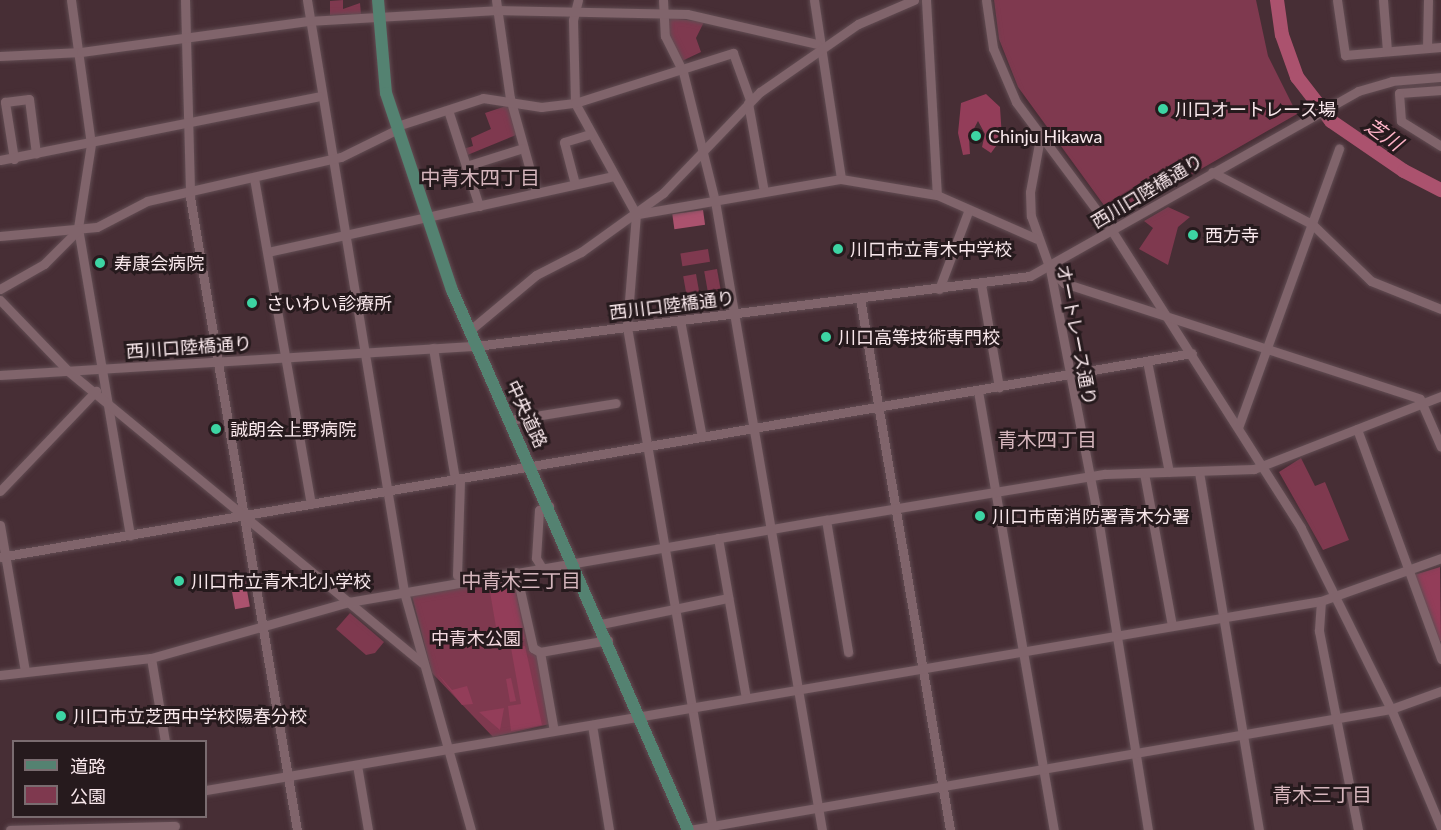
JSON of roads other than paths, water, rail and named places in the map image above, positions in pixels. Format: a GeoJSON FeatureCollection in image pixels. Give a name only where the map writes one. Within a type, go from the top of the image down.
{"type":"FeatureCollection","features":[{"type":"Feature","properties":{"kind":"main road","name":"中央道路"},"geometry":{"type":"LineString","coordinates":[[378,0],[382,74],[427,218],[469,331],[575,563],[688,830]]}},
{"type":"Feature","properties":{"kind":"street"},"geometry":{"type":"LineString","coordinates":[[71,0],[81,52],[91,144],[78,228],[130,536]]}},
{"type":"Feature","properties":{"kind":"street"},"geometry":{"type":"LineString","coordinates":[[184,0],[187,38],[189,192],[297,830]]}},
{"type":"Feature","properties":{"kind":"street"},"geometry":{"type":"LineString","coordinates":[[307,0],[319,96],[335,159],[344,234],[404,592],[471,830]]}},
{"type":"Feature","properties":{"kind":"street"},"geometry":{"type":"LineString","coordinates":[[578,0],[575,10],[575,104],[636,214],[627,327],[674,613],[713,828]]}},
{"type":"Feature","properties":{"kind":"street"},"geometry":{"type":"LineString","coordinates":[[663,0],[665,36],[683,72],[715,201],[822,830]]}},
{"type":"Feature","properties":{"kind":"street"},"geometry":{"type":"LineString","coordinates":[[814,0],[818,47],[841,179]]}},
{"type":"Feature","properties":{"kind":"street"},"geometry":{"type":"LineString","coordinates":[[469,331],[536,275],[636,214],[703,151],[749,102],[818,47],[858,24],[914,0]]}},
{"type":"Feature","properties":{"kind":"street"},"geometry":{"type":"LineString","coordinates":[[926,0],[937,195]]}},
{"type":"Feature","properties":{"kind":"street"},"geometry":{"type":"LineString","coordinates":[[986,0],[1000,70],[1040,138],[1112,231],[1265,466],[1391,709],[1441,828]]}},
{"type":"Feature","properties":{"kind":"street"},"geometry":{"type":"LineString","coordinates":[[1336,0],[1345,55],[1441,47]]}},
{"type":"Feature","properties":{"kind":"street"},"geometry":{"type":"LineString","coordinates":[[1383,0],[1387,51]]}},
{"type":"Feature","properties":{"kind":"street"},"geometry":{"type":"LineString","coordinates":[[1427,48],[1428,0]]}},
{"type":"Feature","properties":{"kind":"street"},"geometry":{"type":"LineString","coordinates":[[0,56],[81,52],[308,21],[378,17],[497,5],[708,17],[818,47]]}},
{"type":"Feature","properties":{"kind":"street"},"geometry":{"type":"LineString","coordinates":[[497,5],[510,98],[536,192]]}},
{"type":"Feature","properties":{"kind":"street"},"geometry":{"type":"LineString","coordinates":[[0,236],[97,227],[147,201],[335,159],[397,128],[483,98],[510,98],[542,107],[575,104],[683,72],[733,53],[749,102],[764,192]]}},
{"type":"Feature","properties":{"kind":"street","name":"西川口陸橋通り"},"geometry":{"type":"LineString","coordinates":[[0,375],[476,346],[981,284],[1050,269],[1212,172],[1342,99],[1392,81],[1441,77]]}},
{"type":"Feature","properties":{"kind":"street"},"geometry":{"type":"LineString","coordinates":[[1441,90],[1399,93],[1401,121],[1441,146]]}},
{"type":"Feature","properties":{"kind":"street"},"geometry":{"type":"LineString","coordinates":[[0,160],[91,144],[319,96]]}},
{"type":"Feature","properties":{"kind":"street"},"geometry":{"type":"LineString","coordinates":[[14,159],[5,102],[29,99],[36,154]]}},
{"type":"Feature","properties":{"kind":"street"},"geometry":{"type":"LineString","coordinates":[[448,110],[479,206]]}},
{"type":"Feature","properties":{"kind":"street"},"geometry":{"type":"LineString","coordinates":[[575,184],[564,142],[590,134]]}},
{"type":"Feature","properties":{"kind":"street","name":"オートレース通り"},"geometry":{"type":"LineString","coordinates":[[1040,138],[1030,192],[1037,239],[1050,269],[1089,477],[1148,830]]}},
{"type":"Feature","properties":{"kind":"street"},"geometry":{"type":"LineString","coordinates":[[466,166],[523,148]]}},
{"type":"Feature","properties":{"kind":"street"},"geometry":{"type":"LineString","coordinates":[[1239,425],[1339,149]]}},
{"type":"Feature","properties":{"kind":"street"},"geometry":{"type":"LineString","coordinates":[[1212,172],[1312,224],[1371,281],[1441,309]]}},
{"type":"Feature","properties":{"kind":"street"},"geometry":{"type":"LineString","coordinates":[[268,252],[613,176]]}},
{"type":"Feature","properties":{"kind":"street"},"geometry":{"type":"LineString","coordinates":[[254,178],[311,504]]}},
{"type":"Feature","properties":{"kind":"street"},"geometry":{"type":"LineString","coordinates":[[636,214],[841,179],[937,195],[968,212],[1037,239]]}},
{"type":"Feature","properties":{"kind":"street"},"geometry":{"type":"LineString","coordinates":[[939,289],[968,212]]}},
{"type":"Feature","properties":{"kind":"street"},"geometry":{"type":"LineString","coordinates":[[0,289],[44,264],[78,228]]}},
{"type":"Feature","properties":{"kind":"street"},"geometry":{"type":"LineString","coordinates":[[1050,269],[1064,283],[1166,314],[1425,403]]}},
{"type":"Feature","properties":{"kind":"street"},"geometry":{"type":"LineString","coordinates":[[981,284],[999,387]]}},
{"type":"Feature","properties":{"kind":"street"},"geometry":{"type":"LineString","coordinates":[[860,298],[950,830]]}},
{"type":"Feature","properties":{"kind":"street"},"geometry":{"type":"LineString","coordinates":[[0,300],[68,371],[106,399],[423,665]]}},
{"type":"Feature","properties":{"kind":"street"},"geometry":{"type":"LineString","coordinates":[[680,320],[702,437]]}},
{"type":"Feature","properties":{"kind":"street"},"geometry":{"type":"LineString","coordinates":[[433,348],[458,479],[457,575]]}},
{"type":"Feature","properties":{"kind":"street"},"geometry":{"type":"LineString","coordinates":[[3,556],[130,536],[531,465],[754,430],[1192,353]]}},
{"type":"Feature","properties":{"kind":"street"},"geometry":{"type":"LineString","coordinates":[[1148,361],[1169,472]]}},
{"type":"Feature","properties":{"kind":"street"},"geometry":{"type":"LineString","coordinates":[[978,391],[1054,830]]}},
{"type":"Feature","properties":{"kind":"street"},"geometry":{"type":"LineString","coordinates":[[0,491],[96,392]]}},
{"type":"Feature","properties":{"kind":"street"},"geometry":{"type":"LineString","coordinates":[[0,675],[151,658],[349,602],[826,520],[1089,477],[1199,472],[1265,466],[1441,396]]}},
{"type":"Feature","properties":{"kind":"street"},"geometry":{"type":"LineString","coordinates":[[510,420],[616,403]]}},
{"type":"Feature","properties":{"kind":"street"},"geometry":{"type":"LineString","coordinates":[[1425,403],[1441,447]]}},
{"type":"Feature","properties":{"kind":"street"},"geometry":{"type":"LineString","coordinates":[[1357,429],[1441,658]]}},
{"type":"Feature","properties":{"kind":"street"},"geometry":{"type":"LineString","coordinates":[[1199,472],[1259,830]]}},
{"type":"Feature","properties":{"kind":"street"},"geometry":{"type":"LineString","coordinates":[[1144,473],[1172,625]]}},
{"type":"Feature","properties":{"kind":"street"},"geometry":{"type":"LineString","coordinates":[[542,568],[536,558],[539,510],[549,506]]}},
{"type":"Feature","properties":{"kind":"street"},"geometry":{"type":"LineString","coordinates":[[826,520],[848,652]]}},
{"type":"Feature","properties":{"kind":"street"},"geometry":{"type":"LineString","coordinates":[[0,525],[3,556],[25,672]]}},
{"type":"Feature","properties":{"kind":"street"},"geometry":{"type":"LineString","coordinates":[[718,538],[746,698]]}},
{"type":"Feature","properties":{"kind":"street"},"geometry":{"type":"LineString","coordinates":[[207,790],[1321,601],[1335,598],[1441,558]]}},
{"type":"Feature","properties":{"kind":"street"},"geometry":{"type":"LineString","coordinates":[[516,572],[533,648],[540,652],[608,640]]}},
{"type":"Feature","properties":{"kind":"street"},"geometry":{"type":"LineString","coordinates":[[601,624],[674,613],[728,598]]}},
{"type":"Feature","properties":{"kind":"street"},"geometry":{"type":"LineString","coordinates":[[1321,601],[1319,631],[1339,718],[1358,830]]}},
{"type":"Feature","properties":{"kind":"street"},"geometry":{"type":"LineString","coordinates":[[540,652],[554,731]]}},
{"type":"Feature","properties":{"kind":"street"},"geometry":{"type":"LineString","coordinates":[[151,658],[165,740]]}},
{"type":"Feature","properties":{"kind":"street"},"geometry":{"type":"LineString","coordinates":[[688,830],[713,828],[1391,709],[1441,691]]}},
{"type":"Feature","properties":{"kind":"street"},"geometry":{"type":"LineString","coordinates":[[592,725],[609,830]]}},
{"type":"Feature","properties":{"kind":"street"},"geometry":{"type":"LineString","coordinates":[[357,765],[368,830]]}},
{"type":"Feature","properties":{"kind":"street"},"geometry":{"type":"LineString","coordinates":[[10,830],[175,824]]}},
{"type":"Feature","properties":{"kind":"waterway","name":"芝川"},"geometry":{"type":"LineString","coordinates":[[1277,0],[1282,35],[1297,77],[1331,121],[1404,171],[1441,190]]}},
{"type":"Feature","properties":{"kind":"place","name":"川口オートレース場"},"geometry":{"type":"Point","coordinates":[1163,109]}},
{"type":"Feature","properties":{"kind":"place","name":"Chinju Hikawa"},"geometry":{"type":"Point","coordinates":[976,136]}},
{"type":"Feature","properties":{"kind":"place","name":"西方寺"},"geometry":{"type":"Point","coordinates":[1193,235]}},
{"type":"Feature","properties":{"kind":"place","name":"川口市立青木中学校"},"geometry":{"type":"Point","coordinates":[838,249]}},
{"type":"Feature","properties":{"kind":"place","name":"寿康会病院"},"geometry":{"type":"Point","coordinates":[100,263]}},
{"type":"Feature","properties":{"kind":"place","name":"さいわい診療所"},"geometry":{"type":"Point","coordinates":[252,303]}},
{"type":"Feature","properties":{"kind":"place","name":"川口高等技術専門校"},"geometry":{"type":"Point","coordinates":[826,337]}},
{"type":"Feature","properties":{"kind":"place","name":"誠朗会上野病院"},"geometry":{"type":"Point","coordinates":[216,429]}},
{"type":"Feature","properties":{"kind":"place","name":"川口市南消防署青木分署"},"geometry":{"type":"Point","coordinates":[980,516]}},
{"type":"Feature","properties":{"kind":"place","name":"川口市立青木北小学校"},"geometry":{"type":"Point","coordinates":[179,581]}},
{"type":"Feature","properties":{"kind":"place","name":"川口市立芝西中学校陽春分校"},"geometry":{"type":"Point","coordinates":[61,716]}},
{"type":"Feature","properties":{"kind":"district","name":"中青木四丁目"},"geometry":{"type":"Point","coordinates":[480,177]}},
{"type":"Feature","properties":{"kind":"district","name":"青木四丁目"},"geometry":{"type":"Point","coordinates":[1047,439]}},
{"type":"Feature","properties":{"kind":"district","name":"中青木三丁目"},"geometry":{"type":"Point","coordinates":[521,580]}},
{"type":"Feature","properties":{"kind":"district","name":"青木三丁目"},"geometry":{"type":"Point","coordinates":[1322,794]}},
{"type":"Feature","properties":{"kind":"park label","name":"中青木公園"},"geometry":{"type":"Point","coordinates":[476,638]}}]}
